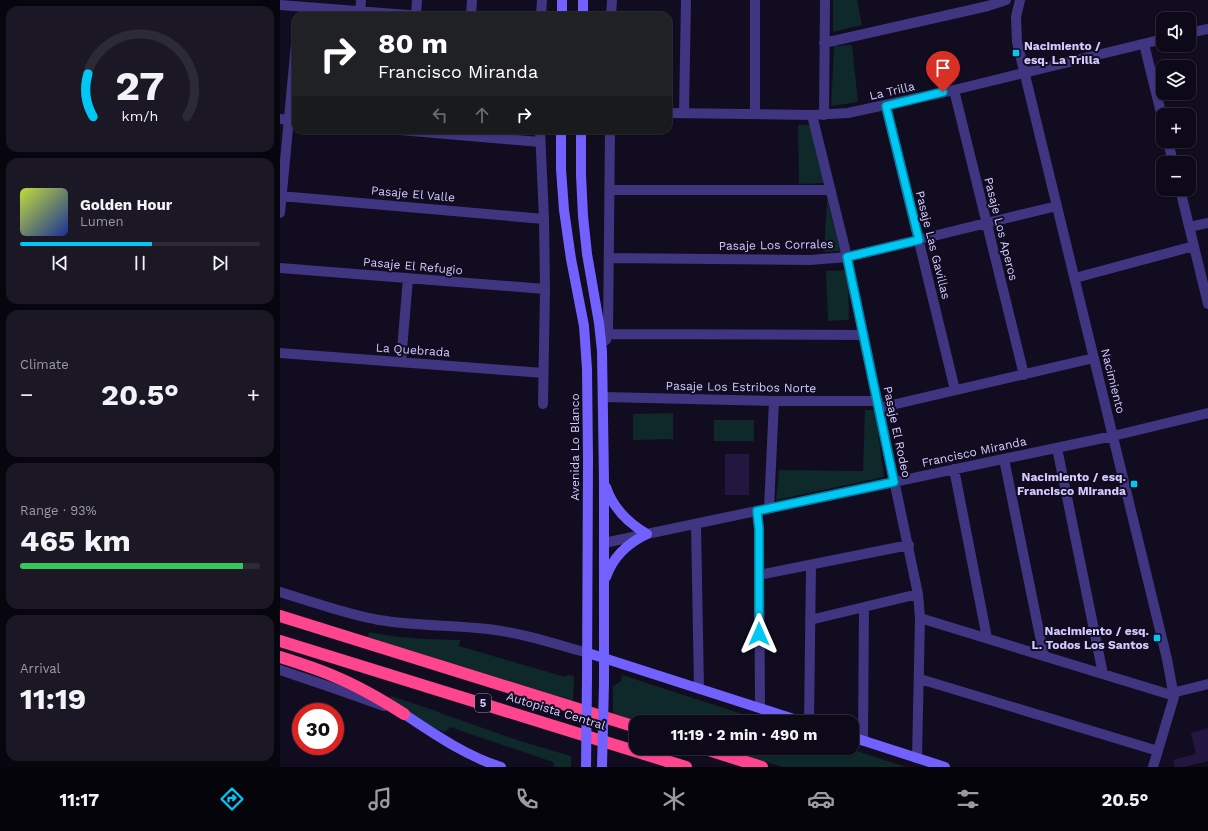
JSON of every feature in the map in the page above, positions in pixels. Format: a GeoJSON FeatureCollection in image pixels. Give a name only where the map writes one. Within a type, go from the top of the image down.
{"type":"FeatureCollection","features":[{"type":"Feature","properties":{"kind":"highway","name":"Autopista Central"},"geometry":{"type":"LineString","coordinates":[[280,616],[629,725]]}},
{"type":"Feature","properties":{"kind":"highway","name":"Autopista Central"},"geometry":{"type":"LineString","coordinates":[[280,641],[686,767]]}},
{"type":"Feature","properties":{"kind":"highway"},"geometry":{"type":"LineString","coordinates":[[280,657],[319,670],[352,684],[404,714]]}},
{"type":"Feature","properties":{"kind":"highway"},"geometry":{"type":"LineString","coordinates":[[724,755],[762,767]]}},
{"type":"Feature","properties":{"kind":"main road"},"geometry":{"type":"LineString","coordinates":[[562,0],[562,12]]}},
{"type":"Feature","properties":{"kind":"main road"},"geometry":{"type":"LineString","coordinates":[[583,0],[583,12]]}},
{"type":"Feature","properties":{"kind":"main road","name":"Avenida Lo Blanco"},"geometry":{"type":"LineString","coordinates":[[561,134],[561,176],[565,222],[581,309],[586,347],[588,409],[588,653],[586,767]]}},
{"type":"Feature","properties":{"kind":"main road"},"geometry":{"type":"LineString","coordinates":[[582,134],[581,175],[583,222],[602,351],[604,397],[604,684],[602,767]]}},
{"type":"Feature","properties":{"kind":"main road"},"geometry":{"type":"LineString","coordinates":[[604,481],[612,501],[622,514],[632,524],[647,534],[632,542],[619,554],[604,583]]}},
{"type":"Feature","properties":{"kind":"main road"},"geometry":{"type":"LineString","coordinates":[[588,556],[596,547],[604,543]]}},
{"type":"Feature","properties":{"kind":"main road"},"geometry":{"type":"LineString","coordinates":[[588,653],[782,715]]}},
{"type":"Feature","properties":{"kind":"main road"},"geometry":{"type":"LineString","coordinates":[[404,714],[439,737],[466,752],[501,767]]}},
{"type":"Feature","properties":{"kind":"main road"},"geometry":{"type":"LineString","coordinates":[[859,740],[945,767]]}},
{"type":"Feature","properties":{"kind":"street"},"geometry":{"type":"LineString","coordinates":[[360,12],[361,0]]}},
{"type":"Feature","properties":{"kind":"street"},"geometry":{"type":"LineString","coordinates":[[416,12],[417,0]]}},
{"type":"Feature","properties":{"kind":"street"},"geometry":{"type":"LineString","coordinates":[[471,12],[472,0]]}},
{"type":"Feature","properties":{"kind":"street"},"geometry":{"type":"LineString","coordinates":[[541,12],[542,0]]}},
{"type":"Feature","properties":{"kind":"street"},"geometry":{"type":"LineString","coordinates":[[611,12],[612,0]]}},
{"type":"Feature","properties":{"kind":"street"},"geometry":{"type":"LineString","coordinates":[[684,113],[686,0]]}},
{"type":"Feature","properties":{"kind":"street"},"geometry":{"type":"LineString","coordinates":[[755,0],[755,114]]}},
{"type":"Feature","properties":{"kind":"street"},"geometry":{"type":"LineString","coordinates":[[824,115],[825,0]]}},
{"type":"Feature","properties":{"kind":"street"},"geometry":{"type":"LineString","coordinates":[[824,43],[987,3],[1006,0]]}},
{"type":"Feature","properties":{"kind":"street","name":"Nacimiento"},"geometry":{"type":"LineString","coordinates":[[1020,0],[1016,17],[1016,33],[1174,692],[1173,704],[1153,767]]}},
{"type":"Feature","properties":{"kind":"street"},"geometry":{"type":"LineString","coordinates":[[280,5],[343,12]]}},
{"type":"Feature","properties":{"kind":"street"},"geometry":{"type":"LineString","coordinates":[[1196,32],[1208,29]]}},
{"type":"Feature","properties":{"kind":"street","name":"La Trilla"},"geometry":{"type":"LineString","coordinates":[[672,113],[812,116],[848,113],[886,106],[1156,41]]}},
{"type":"Feature","properties":{"kind":"street"},"geometry":{"type":"LineString","coordinates":[[1144,44],[1160,108]]}},
{"type":"Feature","properties":{"kind":"street"},"geometry":{"type":"LineString","coordinates":[[280,213],[292,82]]}},
{"type":"Feature","properties":{"kind":"street","name":"Pasaje Los Aperos"},"geometry":{"type":"LineString","coordinates":[[954,90],[1024,375]]}},
{"type":"Feature","properties":{"kind":"street","name":"Pasaje Las Gavillas"},"geometry":{"type":"LineString","coordinates":[[886,106],[955,390]]}},
{"type":"Feature","properties":{"kind":"street","name":"Pasaje El Rodeo"},"geometry":{"type":"LineString","coordinates":[[812,116],[847,257],[918,594],[920,618],[920,679],[916,758]]}},
{"type":"Feature","properties":{"kind":"street"},"geometry":{"type":"LineString","coordinates":[[447,134],[540,142]]}},
{"type":"Feature","properties":{"kind":"street"},"geometry":{"type":"LineString","coordinates":[[540,134],[544,219],[545,289],[542,404]]}},
{"type":"Feature","properties":{"kind":"street"},"geometry":{"type":"LineString","coordinates":[[602,351],[608,334],[610,134]]}},
{"type":"Feature","properties":{"kind":"street"},"geometry":{"type":"LineString","coordinates":[[610,190],[831,190]]}},
{"type":"Feature","properties":{"kind":"street","name":"Pasaje El Valle"},"geometry":{"type":"LineString","coordinates":[[281,196],[544,219]]}},
{"type":"Feature","properties":{"kind":"street"},"geometry":{"type":"LineString","coordinates":[[1182,196],[1208,304]]}},
{"type":"Feature","properties":{"kind":"street","name":"Pasaje Los Corrales"},"geometry":{"type":"LineString","coordinates":[[609,258],[810,260],[847,257],[1058,206]]}},
{"type":"Feature","properties":{"kind":"street"},"geometry":{"type":"LineString","coordinates":[[1189,228],[1208,223]]}},
{"type":"Feature","properties":{"kind":"street"},"geometry":{"type":"LineString","coordinates":[[1075,278],[1194,246]]}},
{"type":"Feature","properties":{"kind":"street","name":"Pasaje El Refugio"},"geometry":{"type":"LineString","coordinates":[[280,268],[545,289]]}},
{"type":"Feature","properties":{"kind":"street"},"geometry":{"type":"LineString","coordinates":[[401,362],[408,278]]}},
{"type":"Feature","properties":{"kind":"street"},"geometry":{"type":"LineString","coordinates":[[608,334],[864,335]]}},
{"type":"Feature","properties":{"kind":"street","name":"La Quebrada"},"geometry":{"type":"LineString","coordinates":[[280,353],[543,374]]}},
{"type":"Feature","properties":{"kind":"street","name":"Pasaje Los Estribos Norte"},"geometry":{"type":"LineString","coordinates":[[604,397],[879,404],[955,390],[1094,358]]}},
{"type":"Feature","properties":{"kind":"street"},"geometry":{"type":"LineString","coordinates":[[769,508],[774,401]]}},
{"type":"Feature","properties":{"kind":"street","name":"Francisco Miranda"},"geometry":{"type":"LineString","coordinates":[[604,543],[1113,436],[1208,413]]}},
{"type":"Feature","properties":{"kind":"street"},"geometry":{"type":"LineString","coordinates":[[1057,448],[1103,674]]}},
{"type":"Feature","properties":{"kind":"street"},"geometry":{"type":"LineString","coordinates":[[1004,459],[1044,656]]}},
{"type":"Feature","properties":{"kind":"street"},"geometry":{"type":"LineString","coordinates":[[954,469],[987,638]]}},
{"type":"Feature","properties":{"kind":"street"},"geometry":{"type":"LineString","coordinates":[[757,511],[759,529],[760,708]]}},
{"type":"Feature","properties":{"kind":"street"},"geometry":{"type":"LineString","coordinates":[[696,524],[699,689]]}},
{"type":"Feature","properties":{"kind":"street"},"geometry":{"type":"LineString","coordinates":[[759,575],[908,545]]}},
{"type":"Feature","properties":{"kind":"street"},"geometry":{"type":"LineString","coordinates":[[809,715],[811,565]]}},
{"type":"Feature","properties":{"kind":"street"},"geometry":{"type":"LineString","coordinates":[[280,592],[342,611],[379,620],[511,632],[588,653]]}},
{"type":"Feature","properties":{"kind":"street"},"geometry":{"type":"LineString","coordinates":[[810,620],[918,594]]}},
{"type":"Feature","properties":{"kind":"street"},"geometry":{"type":"LineString","coordinates":[[863,741],[864,607]]}},
{"type":"Feature","properties":{"kind":"street"},"geometry":{"type":"LineString","coordinates":[[920,618],[1168,694],[1208,684]]}},
{"type":"Feature","properties":{"kind":"street"},"geometry":{"type":"LineString","coordinates":[[280,670],[336,688],[404,714]]}},
{"type":"Feature","properties":{"kind":"street"},"geometry":{"type":"LineString","coordinates":[[920,679],[1158,752]]}},
{"type":"Feature","properties":{"kind":"green space"},"geometry":{"type":"Polygon","coordinates":[[[833,0],[857,0],[862,25],[833,32],[833,0]]]}},
{"type":"Feature","properties":{"kind":"green space"},"geometry":{"type":"Polygon","coordinates":[[[852,45],[858,102],[831,106],[834,46],[852,45]]]}},
{"type":"Feature","properties":{"kind":"green space"},"geometry":{"type":"Polygon","coordinates":[[[798,125],[813,125],[826,183],[799,184],[798,125]]]}},
{"type":"Feature","properties":{"kind":"green space"},"geometry":{"type":"Polygon","coordinates":[[[827,199],[840,251],[824,252],[827,199]]]}},
{"type":"Feature","properties":{"kind":"green space"},"geometry":{"type":"Polygon","coordinates":[[[848,270],[849,320],[828,321],[826,271],[848,270]]]}},
{"type":"Feature","properties":{"kind":"green space"},"geometry":{"type":"Polygon","coordinates":[[[865,410],[875,410],[884,477],[776,500],[779,470],[863,471],[865,410]]]}},
{"type":"Feature","properties":{"kind":"green space"},"geometry":{"type":"Polygon","coordinates":[[[673,413],[673,439],[633,440],[633,414],[673,413]]]}},
{"type":"Feature","properties":{"kind":"green space"},"geometry":{"type":"Polygon","coordinates":[[[714,420],[754,420],[754,441],[714,441],[714,420]]]}},
{"type":"Feature","properties":{"kind":"green space"},"geometry":{"type":"Polygon","coordinates":[[[369,632],[403,637],[460,640],[459,646],[565,677],[568,675],[574,676],[573,701],[367,639],[369,632]]]}},
{"type":"Feature","properties":{"kind":"green space"},"geometry":{"type":"Polygon","coordinates":[[[622,675],[745,715],[629,715],[629,720],[613,715],[613,686],[621,681],[622,675]]]}},
{"type":"Feature","properties":{"kind":"green space"},"geometry":{"type":"Polygon","coordinates":[[[391,696],[520,741],[571,756],[571,767],[555,767],[553,762],[450,727],[445,732],[424,724],[386,701],[391,696]]]}},
{"type":"Feature","properties":{"kind":"green space"},"geometry":{"type":"Polygon","coordinates":[[[859,752],[906,767],[783,767],[744,755],[859,755],[859,752]]]}},
{"type":"Feature","properties":{"kind":"building"},"geometry":{"type":"Polygon","coordinates":[[[725,454],[749,454],[749,495],[725,495],[725,454]]]}},
{"type":"Feature","properties":{"kind":"building"},"geometry":{"type":"Polygon","coordinates":[[[1208,728],[1208,761],[1184,767],[1175,767],[1173,760],[1196,754],[1191,733],[1208,728]]]}},
{"type":"Feature","properties":{"kind":"place","name":"Nacimiento / esq. La Trilla"},"geometry":{"type":"Point","coordinates":[1016,53]}},
{"type":"Feature","properties":{"kind":"place","name":"Nacimiento / esq. Francisco Miranda"},"geometry":{"type":"Point","coordinates":[1134,484]}},
{"type":"Feature","properties":{"kind":"place","name":"Nacimiento / esq. L. Todos Los Santos"},"geometry":{"type":"Point","coordinates":[1157,638]}},
{"type":"Feature","properties":{"kind":"route"},"geometry":{"type":"LineString","coordinates":[[759,634],[759,529],[757,511],[894,482],[847,257],[919,240],[886,106],[943,92]]}}]}
